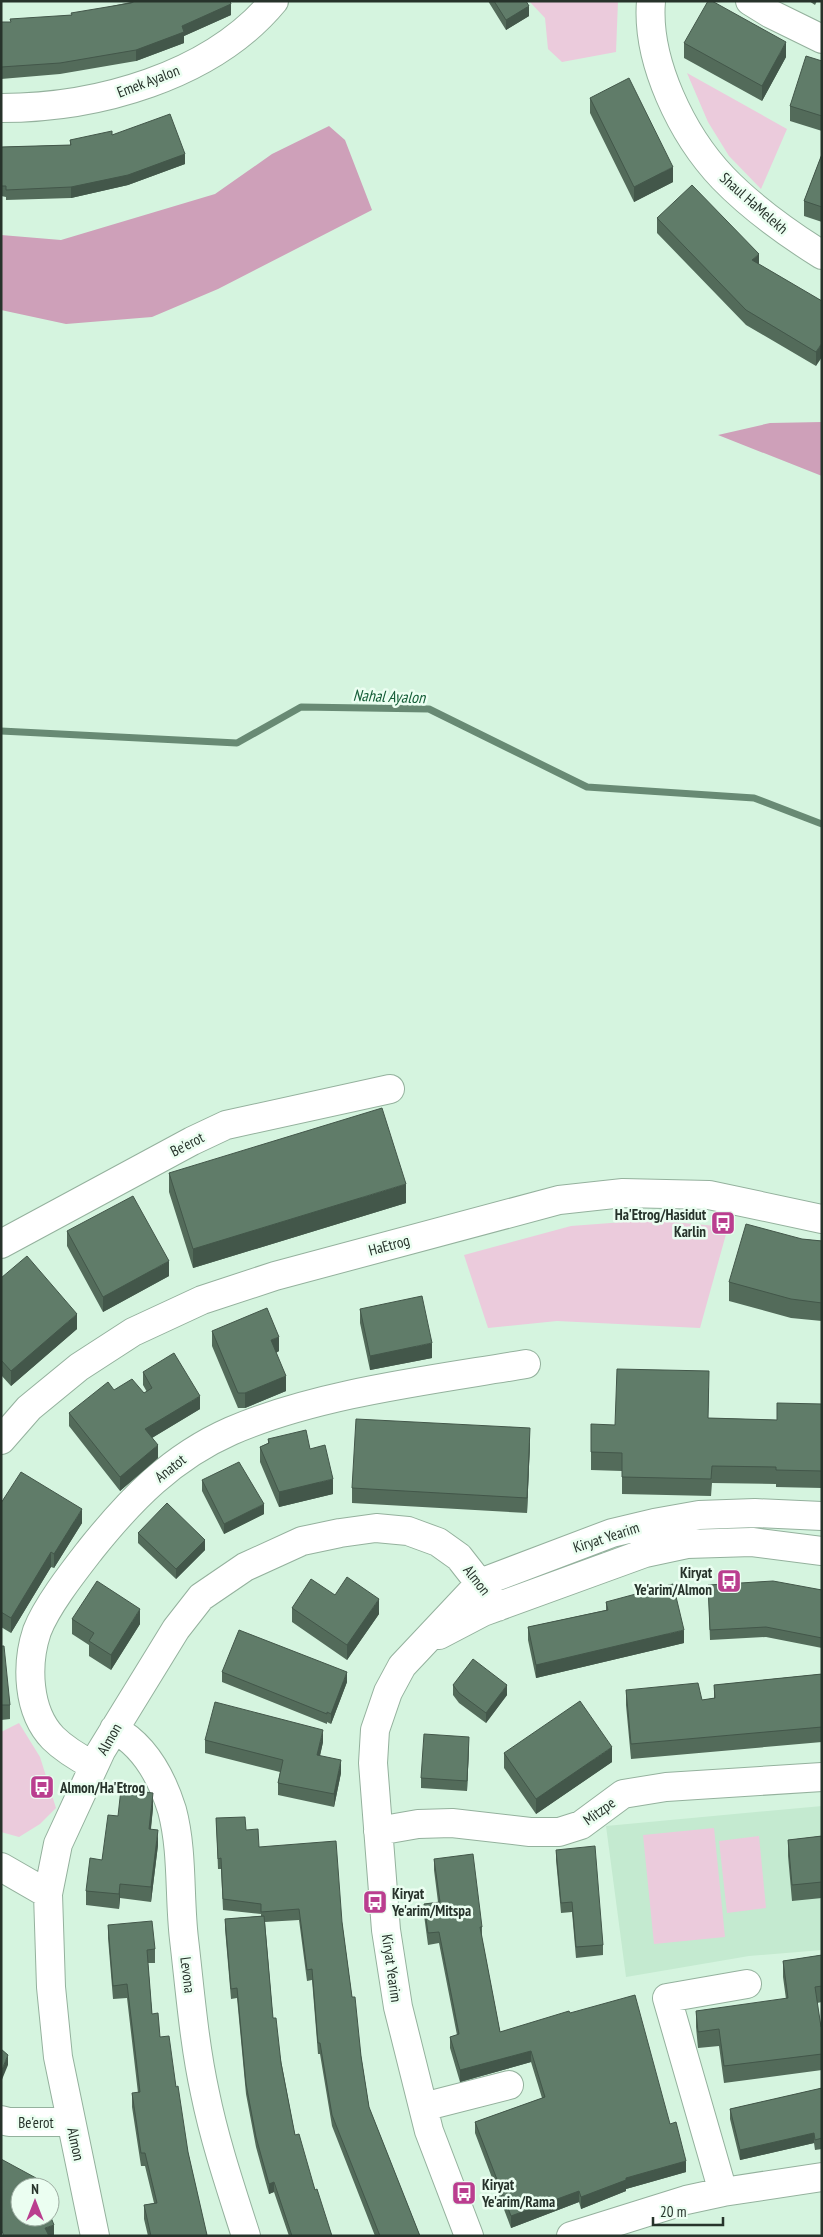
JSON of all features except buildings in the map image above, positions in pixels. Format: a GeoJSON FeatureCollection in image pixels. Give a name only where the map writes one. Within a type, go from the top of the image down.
{"type":"FeatureCollection","features":[{"type":"Feature","properties":{"kind":"street","name":"Emek Ayalon"},"geometry":{"type":"LineString","coordinates":[[1,108],[69,102],[116,94],[166,76],[210,55],[245,30],[274,1]]}},
{"type":"Feature","properties":{"kind":"street","name":"Shaul HaMelekh"},"geometry":{"type":"LineString","coordinates":[[651,1],[654,44],[661,75],[695,143],[722,177],[797,240],[822,255]]}},
{"type":"Feature","properties":{"kind":"street"},"geometry":{"type":"LineString","coordinates":[[750,1],[771,14],[822,39]]}},
{"type":"Feature","properties":{"kind":"street","name":"Be'erot"},"geometry":{"type":"LineString","coordinates":[[1,1244],[192,1140],[226,1125],[390,1090]]}},
{"type":"Feature","properties":{"kind":"street","name":"HaEtrog"},"geometry":{"type":"LineString","coordinates":[[1,1440],[29,1408],[72,1372],[134,1332],[202,1300],[275,1276],[559,1200],[623,1193],[709,1195],[822,1219]]}},
{"type":"Feature","properties":{"kind":"street","name":"Anatot"},"geometry":{"type":"LineString","coordinates":[[94,1766],[74,1755],[52,1737],[38,1714],[31,1686],[31,1655],[38,1629],[68,1578],[112,1523],[159,1474],[195,1449],[224,1434],[288,1411],[359,1394],[526,1364]]}},
{"type":"Feature","properties":{"kind":"street","name":"Kiryat Yearim"},"geometry":{"type":"LineString","coordinates":[[469,2236],[429,2131],[422,2107],[398,2007],[386,1930],[373,1763],[375,1730],[388,1692],[402,1666],[480,1583],[612,1533],[654,1523],[699,1516],[755,1513],[822,1516]]}},
{"type":"Feature","properties":{"kind":"street","name":"Almon"},"geometry":{"type":"LineString","coordinates":[[95,2236],[58,2057],[51,1987],[48,1894],[58,1844],[94,1766],[114,1729],[176,1629],[201,1596],[245,1567],[302,1541],[376,1528],[408,1531],[438,1542],[459,1557],[498,1607]]}},
{"type":"Feature","properties":{"kind":"street","name":"Kiryat Yearim"},"geometry":{"type":"LineString","coordinates":[[423,1645],[452,1627],[498,1607],[645,1552],[687,1544],[752,1542],[822,1551]]}},
{"type":"Feature","properties":{"kind":"street","name":"Levona"},"geometry":{"type":"LineString","coordinates":[[114,1729],[128,1737],[149,1762],[162,1783],[172,1812],[176,1837],[183,1936],[205,2092],[226,2175],[246,2236]]}},
{"type":"Feature","properties":{"kind":"street","name":"Mitzpe"},"geometry":{"type":"LineString","coordinates":[[378,1831],[418,1824],[452,1823],[530,1832],[559,1832],[581,1825],[623,1794],[666,1787],[822,1776]]}},
{"type":"Feature","properties":{"kind":"street"},"geometry":{"type":"LineString","coordinates":[[1,1867],[48,1894]]}},
{"type":"Feature","properties":{"kind":"street"},"geometry":{"type":"LineString","coordinates":[[723,2192],[667,1998],[747,1984]]}},
{"type":"Feature","properties":{"kind":"street"},"geometry":{"type":"LineString","coordinates":[[422,2107],[509,2085]]}},
{"type":"Feature","properties":{"kind":"street","name":"Be'erot"},"geometry":{"type":"LineString","coordinates":[[1,2120],[9,2122],[71,2122]]}},
{"type":"Feature","properties":{"kind":"street"},"geometry":{"type":"LineString","coordinates":[[571,2236],[686,2200],[723,2192],[822,2177]]}},
{"type":"Feature","properties":{"kind":"shaded area"},"geometry":{"type":"Polygon","coordinates":[[[529,1],[618,1],[616,52],[562,62],[548,49],[545,18],[529,1]]]}},
{"type":"Feature","properties":{"kind":"shaded area"},"geometry":{"type":"Polygon","coordinates":[[[687,73],[787,129],[761,189],[729,156],[708,122],[687,73]]]}},
{"type":"Feature","properties":{"kind":"shaded area"},"geometry":{"type":"Polygon","coordinates":[[[329,126],[345,140],[372,210],[218,289],[152,317],[66,324],[1,310],[1,235],[61,240],[215,194],[272,154],[329,126]]]}},
{"type":"Feature","properties":{"kind":"shaded area"},"geometry":{"type":"Polygon","coordinates":[[[822,422],[822,476],[718,435],[770,423],[822,422]]]}},
{"type":"Feature","properties":{"kind":"shaded area"},"geometry":{"type":"Polygon","coordinates":[[[650,1220],[728,1227],[700,1328],[557,1321],[488,1328],[464,1255],[571,1226],[650,1220]]]}},
{"type":"Feature","properties":{"kind":"shaded area"},"geometry":{"type":"Polygon","coordinates":[[[19,1723],[40,1757],[56,1808],[40,1824],[19,1837],[1,1832],[1,1732],[19,1723]]]}},
{"type":"Feature","properties":{"kind":"shaded area"},"geometry":{"type":"Polygon","coordinates":[[[822,1806],[822,1950],[749,1956],[626,1977],[606,1826],[822,1806]]]}},
{"type":"Feature","properties":{"kind":"shaded area"},"geometry":{"type":"Polygon","coordinates":[[[714,1828],[725,1937],[654,1944],[643,1835],[714,1828]]]}},
{"type":"Feature","properties":{"kind":"shaded area"},"geometry":{"type":"Polygon","coordinates":[[[759,1836],[766,1908],[727,1913],[719,1841],[759,1836]]]}},
{"type":"Feature","properties":{"kind":"waterway","name":"Nahal Ayalon"},"geometry":{"type":"LineString","coordinates":[[1,731],[237,743],[301,707],[429,709],[587,787],[754,798],[822,824]]}},
{"type":"Feature","properties":{"kind":"place","name":"Ha'Etrog/Hasidut Karlin"},"geometry":{"type":"Point","coordinates":[723,1223]}},
{"type":"Feature","properties":{"kind":"place","name":"Kiryat Ye'arim/Almon"},"geometry":{"type":"Point","coordinates":[729,1581]}},
{"type":"Feature","properties":{"kind":"place","name":"Almon/Ha'Etrog"},"geometry":{"type":"Point","coordinates":[42,1787]}},
{"type":"Feature","properties":{"kind":"place","name":"Kiryat Ye'arim/Mitspa"},"geometry":{"type":"Point","coordinates":[375,1902]}},
{"type":"Feature","properties":{"kind":"place","name":"Kiryat Ye'arim/Rama"},"geometry":{"type":"Point","coordinates":[464,2193]}}]}
